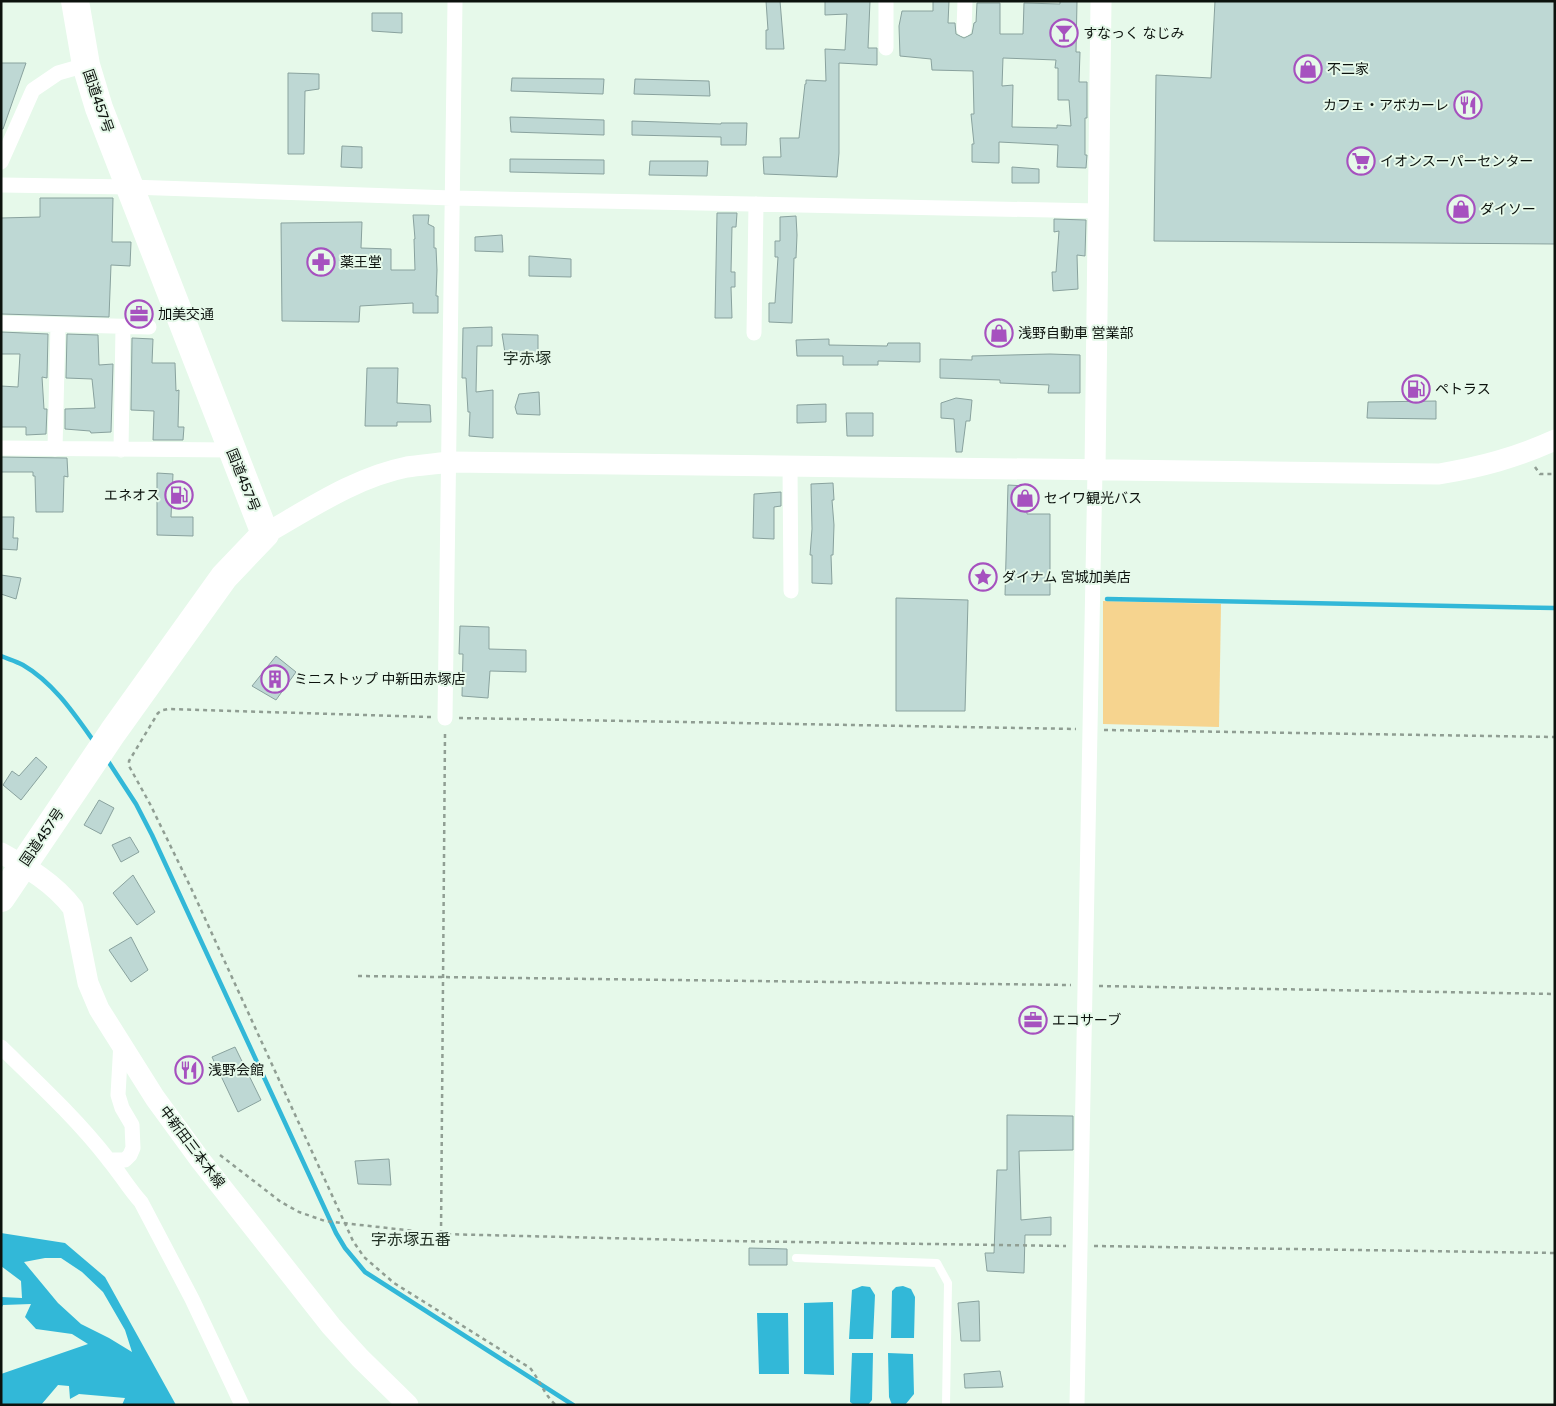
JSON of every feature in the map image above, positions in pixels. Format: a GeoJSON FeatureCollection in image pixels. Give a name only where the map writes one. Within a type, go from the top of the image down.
{"type":"FeatureCollection","features":[{"type":"Feature","properties":{"kind":"highway","name":"国道457号"},"geometry":{"type":"LineString","coordinates":[[1,898],[12,859],[84,775],[224,577],[265,534],[99,108],[86,65],[75,1]]}},
{"type":"Feature","properties":{"kind":"street"},"geometry":{"type":"LineString","coordinates":[[445,718],[455,1]]}},
{"type":"Feature","properties":{"kind":"street"},"geometry":{"type":"LineString","coordinates":[[886,1],[886,48]]}},
{"type":"Feature","properties":{"kind":"street"},"geometry":{"type":"LineString","coordinates":[[964,30],[965,1]]}},
{"type":"Feature","properties":{"kind":"street"},"geometry":{"type":"LineString","coordinates":[[1077,1405],[1102,1]]}},
{"type":"Feature","properties":{"kind":"street"},"geometry":{"type":"LineString","coordinates":[[1,162],[33,90],[58,73],[86,65]]}},
{"type":"Feature","properties":{"kind":"street"},"geometry":{"type":"LineString","coordinates":[[1,185],[130,187],[452,198],[1098,211]]}},
{"type":"Feature","properties":{"kind":"street"},"geometry":{"type":"LineString","coordinates":[[754,333],[756,204]]}},
{"type":"Feature","properties":{"kind":"street"},"geometry":{"type":"LineString","coordinates":[[1,323],[149,328]]}},
{"type":"Feature","properties":{"kind":"street"},"geometry":{"type":"LineString","coordinates":[[55,449],[58,325]]}},
{"type":"Feature","properties":{"kind":"street"},"geometry":{"type":"LineString","coordinates":[[121,450],[123,327]]}},
{"type":"Feature","properties":{"kind":"street"},"geometry":{"type":"LineString","coordinates":[[265,534],[363,481],[406,468],[450,462],[1439,474],[1479,468],[1525,454],[1555,440]]}},
{"type":"Feature","properties":{"kind":"street"},"geometry":{"type":"LineString","coordinates":[[1,448],[232,450]]}},
{"type":"Feature","properties":{"kind":"street"},"geometry":{"type":"LineString","coordinates":[[790,467],[791,591]]}},
{"type":"Feature","properties":{"kind":"street","name":"中新田三本木線"},"geometry":{"type":"LineString","coordinates":[[12,859],[47,881],[65,897],[73,908],[88,983],[99,1009],[155,1098],[300,1288],[360,1358],[408,1405]]}},
{"type":"Feature","properties":{"kind":"street"},"geometry":{"type":"LineString","coordinates":[[109,1160],[125,1160],[134,1148],[132,1125],[122,1108],[118,1096],[121,1042]]}},
{"type":"Feature","properties":{"kind":"street"},"geometry":{"type":"LineString","coordinates":[[1,1047],[60,1105],[109,1160],[129,1189],[141,1202],[192,1299],[242,1405]]}},
{"type":"Feature","properties":{"kind":"lane"},"geometry":{"type":"LineString","coordinates":[[796,1258],[937,1263],[948,1283],[946,1405]]}},
{"type":"Feature","properties":{"kind":"path"},"geometry":{"type":"LineString","coordinates":[[556,1405],[548,1398],[540,1380],[530,1368],[394,1283],[364,1257],[353,1241],[191,888],[150,804],[129,766],[129,760],[158,713],[168,709],[445,718],[1555,737]]}},
{"type":"Feature","properties":{"kind":"path"},"geometry":{"type":"LineString","coordinates":[[441,1234],[445,718]]}},
{"type":"Feature","properties":{"kind":"path"},"geometry":{"type":"LineString","coordinates":[[358,976],[1555,994]]}},
{"type":"Feature","properties":{"kind":"path"},"geometry":{"type":"LineString","coordinates":[[220,1155],[281,1202],[299,1212],[325,1221],[441,1234],[729,1241],[1555,1253]]}},
{"type":"Feature","properties":{"kind":"shaded area"},"geometry":{"type":"Polygon","coordinates":[[[1103,601],[1221,604],[1219,727],[1103,724],[1103,601]]]}},
{"type":"Feature","properties":{"kind":"water"},"geometry":{"type":"Polygon","coordinates":[[[1,1233],[65,1243],[105,1277],[176,1405],[122,1405],[125,1398],[79,1394],[70,1399],[69,1386],[58,1385],[41,1405],[1,1405],[1,1374],[88,1344],[72,1334],[36,1329],[25,1317],[31,1304],[3,1305],[1,1309],[1,1297],[22,1298],[21,1281],[1,1266],[1,1233]],[[45,1258],[24,1262],[58,1303],[81,1324],[132,1352],[125,1330],[103,1292],[82,1272],[61,1258],[45,1258]]]}},
{"type":"Feature","properties":{"kind":"water"},"geometry":{"type":"Polygon","coordinates":[[[862,1286],[870,1287],[875,1295],[873,1339],[849,1339],[852,1290],[862,1286]]]}},
{"type":"Feature","properties":{"kind":"water"},"geometry":{"type":"Polygon","coordinates":[[[903,1286],[911,1289],[915,1297],[914,1338],[891,1338],[892,1291],[896,1287],[903,1286]]]}},
{"type":"Feature","properties":{"kind":"water"},"geometry":{"type":"Polygon","coordinates":[[[833,1302],[834,1375],[804,1374],[804,1303],[833,1302]]]}},
{"type":"Feature","properties":{"kind":"water"},"geometry":{"type":"Polygon","coordinates":[[[757,1313],[788,1313],[789,1374],[759,1374],[757,1313]]]}},
{"type":"Feature","properties":{"kind":"water"},"geometry":{"type":"Polygon","coordinates":[[[852,1353],[873,1353],[872,1400],[868,1405],[854,1405],[850,1402],[852,1353]]]}},
{"type":"Feature","properties":{"kind":"water"},"geometry":{"type":"Polygon","coordinates":[[[888,1353],[913,1354],[914,1394],[905,1405],[892,1405],[889,1397],[888,1353]]]}},
{"type":"Feature","properties":{"kind":"building"},"geometry":{"type":"Polygon","coordinates":[[[766,1],[780,1],[784,49],[766,49],[766,30],[768,30],[766,1]]]}},
{"type":"Feature","properties":{"kind":"building"},"geometry":{"type":"Polygon","coordinates":[[[825,1],[870,1],[868,48],[877,48],[877,65],[839,63],[839,153],[837,177],[764,174],[763,157],[781,157],[780,138],[799,138],[806,80],[826,81],[825,49],[845,50],[847,14],[825,15],[825,1]]]}},
{"type":"Feature","properties":{"kind":"building"},"geometry":{"type":"Polygon","coordinates":[[[933,1],[949,1],[948,23],[955,23],[956,34],[964,38],[972,34],[974,23],[976,22],[977,3],[1000,3],[1000,34],[1023,34],[1024,3],[1060,4],[1060,1],[1077,1],[1076,52],[1080,52],[1079,82],[1087,82],[1087,118],[1085,118],[1086,168],[1057,167],[1058,145],[999,142],[999,163],[972,162],[972,144],[974,144],[971,114],[974,114],[973,71],[932,70],[931,59],[900,56],[899,26],[902,11],[933,11],[933,1]],[[1003,58],[1002,86],[1013,85],[1012,127],[1057,128],[1057,125],[1071,126],[1069,100],[1058,100],[1058,68],[1055,68],[1056,60],[1003,58]]]}},
{"type":"Feature","properties":{"kind":"building"},"geometry":{"type":"Polygon","coordinates":[[[1215,1],[1555,1],[1555,244],[1154,241],[1156,75],[1211,78],[1215,1]]]}},
{"type":"Feature","properties":{"kind":"building"},"geometry":{"type":"Polygon","coordinates":[[[372,13],[402,13],[402,33],[372,31],[372,13]]]}},
{"type":"Feature","properties":{"kind":"building"},"geometry":{"type":"Polygon","coordinates":[[[1,63],[26,63],[3,129],[1,129],[1,63]]]}},
{"type":"Feature","properties":{"kind":"building"},"geometry":{"type":"Polygon","coordinates":[[[288,73],[319,74],[319,89],[305,91],[304,154],[288,154],[288,73]]]}},
{"type":"Feature","properties":{"kind":"building"},"geometry":{"type":"Polygon","coordinates":[[[512,78],[604,79],[603,94],[511,91],[512,78]]]}},
{"type":"Feature","properties":{"kind":"building"},"geometry":{"type":"Polygon","coordinates":[[[635,79],[709,81],[710,96],[634,94],[635,79]]]}},
{"type":"Feature","properties":{"kind":"building"},"geometry":{"type":"Polygon","coordinates":[[[510,117],[604,120],[604,135],[511,132],[510,117]]]}},
{"type":"Feature","properties":{"kind":"building"},"geometry":{"type":"Polygon","coordinates":[[[632,121],[747,123],[746,145],[721,145],[721,137],[632,135],[632,121]]]}},
{"type":"Feature","properties":{"kind":"building"},"geometry":{"type":"Polygon","coordinates":[[[342,146],[362,147],[362,168],[341,167],[342,146]]]}},
{"type":"Feature","properties":{"kind":"building"},"geometry":{"type":"Polygon","coordinates":[[[510,159],[604,160],[604,174],[510,172],[510,159]]]}},
{"type":"Feature","properties":{"kind":"building"},"geometry":{"type":"Polygon","coordinates":[[[650,161],[708,161],[707,176],[649,175],[650,161]]]}},
{"type":"Feature","properties":{"kind":"building"},"geometry":{"type":"Polygon","coordinates":[[[1012,167],[1039,169],[1039,183],[1012,183],[1012,167]]]}},
{"type":"Feature","properties":{"kind":"building"},"geometry":{"type":"Polygon","coordinates":[[[40,198],[113,198],[112,242],[131,242],[130,266],[111,265],[109,317],[1,314],[1,218],[40,217],[40,198]]]}},
{"type":"Feature","properties":{"kind":"building"},"geometry":{"type":"Polygon","coordinates":[[[717,213],[737,213],[736,227],[732,227],[731,272],[735,272],[735,287],[731,287],[732,318],[715,318],[717,213]]]}},
{"type":"Feature","properties":{"kind":"building"},"geometry":{"type":"Polygon","coordinates":[[[413,215],[429,215],[428,224],[434,227],[438,313],[413,313],[413,303],[360,306],[359,322],[282,321],[281,223],[362,222],[361,248],[391,249],[391,270],[415,270],[413,215]]]}},
{"type":"Feature","properties":{"kind":"building"},"geometry":{"type":"Polygon","coordinates":[[[796,216],[797,235],[796,258],[794,258],[792,323],[769,322],[769,303],[775,303],[778,257],[775,257],[775,241],[780,241],[780,217],[796,216]]]}},
{"type":"Feature","properties":{"kind":"building"},"geometry":{"type":"Polygon","coordinates":[[[1054,219],[1086,220],[1085,256],[1077,255],[1078,289],[1053,291],[1052,272],[1056,272],[1059,231],[1054,232],[1054,219]]]}},
{"type":"Feature","properties":{"kind":"building"},"geometry":{"type":"Polygon","coordinates":[[[502,235],[503,252],[475,251],[475,237],[502,235]]]}},
{"type":"Feature","properties":{"kind":"building"},"geometry":{"type":"Polygon","coordinates":[[[529,256],[571,259],[571,277],[529,276],[529,256]]]}},
{"type":"Feature","properties":{"kind":"building"},"geometry":{"type":"Polygon","coordinates":[[[492,327],[492,346],[477,346],[476,392],[493,390],[493,438],[469,436],[470,412],[468,412],[466,378],[462,378],[463,328],[492,327]]]}},
{"type":"Feature","properties":{"kind":"building"},"geometry":{"type":"Polygon","coordinates":[[[1,332],[48,334],[47,378],[42,377],[44,409],[47,409],[46,434],[26,435],[26,427],[1,427],[1,386],[18,387],[20,354],[1,354],[1,332]]]}},
{"type":"Feature","properties":{"kind":"building"},"geometry":{"type":"Polygon","coordinates":[[[67,334],[98,335],[99,365],[113,364],[111,432],[91,433],[90,431],[65,429],[65,409],[95,408],[92,379],[66,378],[67,334]]]}},
{"type":"Feature","properties":{"kind":"building"},"geometry":{"type":"Polygon","coordinates":[[[502,334],[538,335],[538,355],[505,353],[502,334]]]}},
{"type":"Feature","properties":{"kind":"building"},"geometry":{"type":"Polygon","coordinates":[[[132,338],[153,339],[152,363],[175,363],[176,391],[179,390],[178,427],[184,427],[183,440],[153,440],[154,411],[131,410],[132,338]]]}},
{"type":"Feature","properties":{"kind":"building"},"geometry":{"type":"Polygon","coordinates":[[[829,339],[829,345],[887,346],[888,343],[920,343],[920,362],[878,361],[878,365],[843,365],[843,356],[797,356],[796,340],[829,339]]]}},
{"type":"Feature","properties":{"kind":"building"},"geometry":{"type":"Polygon","coordinates":[[[1080,355],[1080,393],[1048,393],[1049,385],[1000,383],[1000,380],[940,378],[940,359],[972,360],[972,356],[1080,355]]]}},
{"type":"Feature","properties":{"kind":"building"},"geometry":{"type":"Polygon","coordinates":[[[367,368],[398,368],[397,403],[430,405],[431,422],[397,422],[397,426],[365,426],[367,368]]]}},
{"type":"Feature","properties":{"kind":"building"},"geometry":{"type":"Polygon","coordinates":[[[539,392],[540,415],[517,414],[515,407],[519,394],[539,392]]]}},
{"type":"Feature","properties":{"kind":"building"},"geometry":{"type":"Polygon","coordinates":[[[956,398],[972,400],[970,421],[966,421],[962,452],[956,452],[954,419],[941,418],[941,403],[956,398]]]}},
{"type":"Feature","properties":{"kind":"building"},"geometry":{"type":"Polygon","coordinates":[[[1436,401],[1436,419],[1367,418],[1368,402],[1436,401]]]}},
{"type":"Feature","properties":{"kind":"building"},"geometry":{"type":"Polygon","coordinates":[[[826,404],[826,422],[797,423],[797,405],[826,404]]]}},
{"type":"Feature","properties":{"kind":"building"},"geometry":{"type":"Polygon","coordinates":[[[846,413],[873,413],[873,436],[847,436],[846,413]]]}},
{"type":"Feature","properties":{"kind":"building"},"geometry":{"type":"Polygon","coordinates":[[[1,457],[67,458],[68,477],[64,476],[63,512],[36,512],[35,476],[33,476],[33,472],[1,472],[1,457]]]}},
{"type":"Feature","properties":{"kind":"building"},"geometry":{"type":"Polygon","coordinates":[[[157,473],[173,474],[171,517],[193,517],[193,536],[157,535],[157,473]]]}},
{"type":"Feature","properties":{"kind":"building"},"geometry":{"type":"Polygon","coordinates":[[[833,483],[832,584],[812,583],[812,555],[810,555],[812,529],[811,484],[833,483]]]}},
{"type":"Feature","properties":{"kind":"building"},"geometry":{"type":"Polygon","coordinates":[[[1008,485],[1026,486],[1027,514],[1050,514],[1050,595],[1005,595],[1008,485]]]}},
{"type":"Feature","properties":{"kind":"building"},"geometry":{"type":"Polygon","coordinates":[[[781,492],[781,506],[774,507],[774,539],[753,538],[754,494],[781,492]]]}},
{"type":"Feature","properties":{"kind":"building"},"geometry":{"type":"Polygon","coordinates":[[[1,517],[14,517],[13,538],[18,538],[17,550],[1,549],[1,517]]]}},
{"type":"Feature","properties":{"kind":"building"},"geometry":{"type":"Polygon","coordinates":[[[1,575],[21,578],[16,599],[1,594],[1,575]]]}},
{"type":"Feature","properties":{"kind":"building"},"geometry":{"type":"Polygon","coordinates":[[[896,598],[968,600],[965,711],[896,711],[896,598]]]}},
{"type":"Feature","properties":{"kind":"building"},"geometry":{"type":"Polygon","coordinates":[[[460,626],[489,627],[489,649],[526,650],[526,672],[490,671],[488,698],[462,696],[463,654],[459,654],[460,626]]]}},
{"type":"Feature","properties":{"kind":"building","name":"ミニストップ 中新田赤塚店"},"geometry":{"type":"Polygon","coordinates":[[[276,656],[296,672],[276,700],[252,686],[276,656]]]}},
{"type":"Feature","properties":{"kind":"building"},"geometry":{"type":"Polygon","coordinates":[[[36,757],[47,767],[21,800],[3,785],[12,771],[19,776],[36,757]]]}},
{"type":"Feature","properties":{"kind":"building"},"geometry":{"type":"Polygon","coordinates":[[[99,800],[114,808],[101,834],[84,825],[99,800]]]}},
{"type":"Feature","properties":{"kind":"building"},"geometry":{"type":"Polygon","coordinates":[[[130,837],[139,852],[121,862],[112,845],[130,837]]]}},
{"type":"Feature","properties":{"kind":"building"},"geometry":{"type":"Polygon","coordinates":[[[133,875],[155,912],[137,925],[113,893],[133,875]]]}},
{"type":"Feature","properties":{"kind":"building"},"geometry":{"type":"Polygon","coordinates":[[[131,937],[148,970],[131,982],[109,950],[131,937]]]}},
{"type":"Feature","properties":{"kind":"building"},"geometry":{"type":"Polygon","coordinates":[[[235,1047],[261,1100],[238,1112],[212,1057],[235,1047]]]}},
{"type":"Feature","properties":{"kind":"building"},"geometry":{"type":"Polygon","coordinates":[[[1007,1115],[1073,1116],[1073,1150],[1019,1151],[1021,1220],[1051,1217],[1051,1235],[1025,1235],[1024,1273],[987,1271],[985,1253],[994,1253],[997,1170],[1007,1170],[1007,1115]]]}},
{"type":"Feature","properties":{"kind":"building"},"geometry":{"type":"Polygon","coordinates":[[[389,1159],[391,1185],[358,1184],[355,1161],[389,1159]]]}},
{"type":"Feature","properties":{"kind":"building"},"geometry":{"type":"Polygon","coordinates":[[[749,1248],[787,1249],[787,1265],[749,1265],[749,1248]]]}},
{"type":"Feature","properties":{"kind":"building"},"geometry":{"type":"Polygon","coordinates":[[[979,1301],[980,1341],[961,1341],[958,1303],[979,1301]]]}},
{"type":"Feature","properties":{"kind":"building"},"geometry":{"type":"Polygon","coordinates":[[[1000,1371],[1003,1387],[965,1388],[964,1374],[1000,1371]]]}},
{"type":"Feature","properties":{"kind":"waterway"},"geometry":{"type":"LineString","coordinates":[[1107,599],[1555,608]]}},
{"type":"Feature","properties":{"kind":"waterway"},"geometry":{"type":"LineString","coordinates":[[1,656],[23,665],[45,681],[63,700],[95,743]]}},
{"type":"Feature","properties":{"kind":"waterway"},"geometry":{"type":"LineString","coordinates":[[106,758],[136,804],[152,835],[336,1233],[345,1248],[365,1272],[573,1405]]}},
{"type":"Feature","properties":{"kind":"place","name":"すなっく なじみ"},"geometry":{"type":"Point","coordinates":[1064,33]}},
{"type":"Feature","properties":{"kind":"place","name":"不二家"},"geometry":{"type":"Point","coordinates":[1308,69]}},
{"type":"Feature","properties":{"kind":"place","name":"カフェ・アボカーレ"},"geometry":{"type":"Point","coordinates":[1468,105]}},
{"type":"Feature","properties":{"kind":"place","name":"イオンスーパーセンター"},"geometry":{"type":"Point","coordinates":[1361,161]}},
{"type":"Feature","properties":{"kind":"place","name":"ダイソー"},"geometry":{"type":"Point","coordinates":[1461,209]}},
{"type":"Feature","properties":{"kind":"place","name":"薬王堂"},"geometry":{"type":"Point","coordinates":[321,262]}},
{"type":"Feature","properties":{"kind":"place","name":"加美交通"},"geometry":{"type":"Point","coordinates":[139,314]}},
{"type":"Feature","properties":{"kind":"place","name":"浅野自動車 営業部"},"geometry":{"type":"Point","coordinates":[999,333]}},
{"type":"Feature","properties":{"kind":"place","name":"ペトラス"},"geometry":{"type":"Point","coordinates":[1416,389]}},
{"type":"Feature","properties":{"kind":"place","name":"エネオス"},"geometry":{"type":"Point","coordinates":[179,495]}},
{"type":"Feature","properties":{"kind":"place","name":"セイワ観光バス"},"geometry":{"type":"Point","coordinates":[1025,498]}},
{"type":"Feature","properties":{"kind":"place","name":"ダイナム 宮城加美店"},"geometry":{"type":"Point","coordinates":[983,577]}},
{"type":"Feature","properties":{"kind":"place","name":"ミニストップ 中新田赤塚店"},"geometry":{"type":"Point","coordinates":[275,679]}},
{"type":"Feature","properties":{"kind":"place","name":"エコサーブ"},"geometry":{"type":"Point","coordinates":[1033,1020]}},
{"type":"Feature","properties":{"kind":"place","name":"浅野会館"},"geometry":{"type":"Point","coordinates":[189,1070]}},
{"type":"Feature","properties":{"kind":"district","name":"字赤塚"},"geometry":{"type":"Point","coordinates":[527,358]}},
{"type":"Feature","properties":{"kind":"district","name":"字赤塚五番"},"geometry":{"type":"Point","coordinates":[411,1239]}}]}
